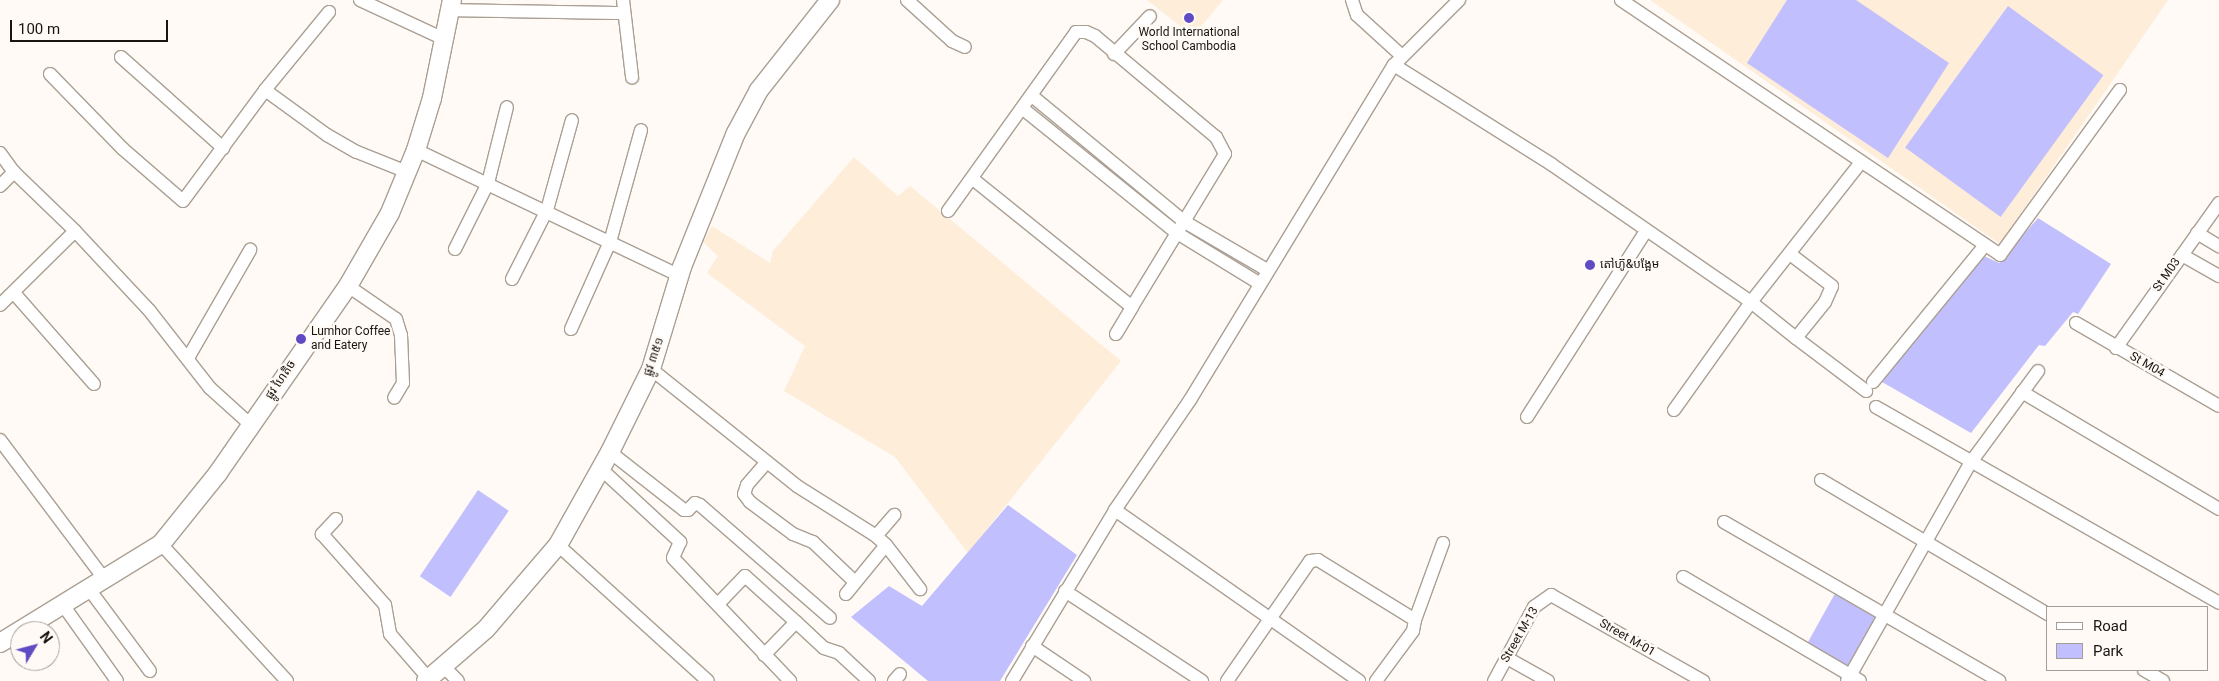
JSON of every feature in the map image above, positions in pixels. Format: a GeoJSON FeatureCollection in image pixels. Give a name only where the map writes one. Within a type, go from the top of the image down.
{"type":"FeatureCollection","features":[{"type":"Feature","properties":{"kind":"street"},"geometry":{"type":"LineString","coordinates":[[360,0],[444,40]]}},
{"type":"Feature","properties":{"kind":"street"},"geometry":{"type":"LineString","coordinates":[[623,0],[632,77]]}},
{"type":"Feature","properties":{"kind":"street","name":"ផ្លូវ ៣៥១"},"geometry":{"type":"LineString","coordinates":[[427,680],[445,668],[486,630],[558,545],[610,452],[651,369],[681,272],[736,133],[759,90],[830,0]]}},
{"type":"Feature","properties":{"kind":"street"},"geometry":{"type":"LineString","coordinates":[[907,0],[952,41],[965,47]]}},
{"type":"Feature","properties":{"kind":"street"},"geometry":{"type":"LineString","coordinates":[[1352,0],[1357,16],[1397,60],[1751,302],[1796,338],[1869,386],[1985,245]]}},
{"type":"Feature","properties":{"kind":"street"},"geometry":{"type":"LineString","coordinates":[[1012,681],[1115,510],[1190,400],[1259,283],[1397,60],[1459,0]]}},
{"type":"Feature","properties":{"kind":"street"},"geometry":{"type":"LineString","coordinates":[[1621,0],[2000,255],[2120,90]]}},
{"type":"Feature","properties":{"kind":"street"},"geometry":{"type":"LineString","coordinates":[[451,5],[624,13]]}},
{"type":"Feature","properties":{"kind":"street","name":"ផ្លូវ ហៃតិច"},"geometry":{"type":"LineString","coordinates":[[0,643],[161,544],[190,511],[251,425],[348,286],[390,213],[416,150],[432,98],[451,5]]}},
{"type":"Feature","properties":{"kind":"street"},"geometry":{"type":"LineString","coordinates":[[50,74],[123,149],[183,201],[265,90],[329,12]]}},
{"type":"Feature","properties":{"kind":"street"},"geometry":{"type":"LineString","coordinates":[[1114,54],[1150,16]]}},
{"type":"Feature","properties":{"kind":"street"},"geometry":{"type":"LineString","coordinates":[[948,211],[1076,32],[1086,32],[1095,36],[1222,145],[1225,154],[1186,222],[1116,334]]}},
{"type":"Feature","properties":{"kind":"street"},"geometry":{"type":"LineString","coordinates":[[121,57],[223,148]]}},
{"type":"Feature","properties":{"kind":"street"},"geometry":{"type":"LineString","coordinates":[[265,90],[327,136],[357,152],[407,172]]}},
{"type":"Feature","properties":{"kind":"street"},"geometry":{"type":"LineString","coordinates":[[1032,96],[1186,222],[1267,270]]}},
{"type":"Feature","properties":{"kind":"street"},"geometry":{"type":"LineString","coordinates":[[455,249],[488,183],[507,107]]}},
{"type":"Feature","properties":{"kind":"street"},"geometry":{"type":"LineString","coordinates":[[1022,108],[1177,234],[1259,283]]}},
{"type":"Feature","properties":{"kind":"street"},"geometry":{"type":"LineString","coordinates":[[512,279],[547,210],[572,120]]}},
{"type":"Feature","properties":{"kind":"street"},"geometry":{"type":"LineString","coordinates":[[571,329],[610,242],[641,130]]}},
{"type":"Feature","properties":{"kind":"street"},"geometry":{"type":"LineString","coordinates":[[416,150],[547,210],[610,242],[636,253],[643,252],[681,272]]}},
{"type":"Feature","properties":{"kind":"street"},"geometry":{"type":"LineString","coordinates":[[0,153],[14,172],[75,231],[188,358],[210,388],[251,425]]}},
{"type":"Feature","properties":{"kind":"street"},"geometry":{"type":"LineString","coordinates":[[1674,410],[1751,302],[1861,162]]}},
{"type":"Feature","properties":{"kind":"street"},"geometry":{"type":"LineString","coordinates":[[0,186],[14,172]]}},
{"type":"Feature","properties":{"kind":"street"},"geometry":{"type":"LineString","coordinates":[[972,179],[1132,307]]}},
{"type":"Feature","properties":{"kind":"street","name":"St M03"},"geometry":{"type":"LineString","coordinates":[[2116,348],[2219,203]]}},
{"type":"Feature","properties":{"kind":"street"},"geometry":{"type":"LineString","coordinates":[[1528,417],[1646,230]]}},
{"type":"Feature","properties":{"kind":"street"},"geometry":{"type":"LineString","coordinates":[[0,305],[75,231]]}},
{"type":"Feature","properties":{"kind":"street"},"geometry":{"type":"LineString","coordinates":[[2197,233],[2219,246]]}},
{"type":"Feature","properties":{"kind":"street"},"geometry":{"type":"LineString","coordinates":[[188,358],[250,250]]}},
{"type":"Feature","properties":{"kind":"street"},"geometry":{"type":"LineString","coordinates":[[1790,254],[1832,286],[1825,302],[1796,338]]}},
{"type":"Feature","properties":{"kind":"street"},"geometry":{"type":"LineString","coordinates":[[2182,255],[2219,276]]}},
{"type":"Feature","properties":{"kind":"street"},"geometry":{"type":"LineString","coordinates":[[348,286],[396,319],[401,335],[403,383],[394,398]]}},
{"type":"Feature","properties":{"kind":"street"},"geometry":{"type":"LineString","coordinates":[[14,293],[94,384]]}},
{"type":"Feature","properties":{"kind":"street","name":"St M04"},"geometry":{"type":"LineString","coordinates":[[2076,323],[2116,348],[2219,406]]}},
{"type":"Feature","properties":{"kind":"street"},"geometry":{"type":"LineString","coordinates":[[651,369],[766,463],[876,536],[886,545],[920,589]]}},
{"type":"Feature","properties":{"kind":"street"},"geometry":{"type":"LineString","coordinates":[[1683,577],[1853,679],[1884,614],[1971,462],[2038,371]]}},
{"type":"Feature","properties":{"kind":"street"},"geometry":{"type":"LineString","coordinates":[[2022,392],[2219,509]]}},
{"type":"Feature","properties":{"kind":"street"},"geometry":{"type":"LineString","coordinates":[[1876,407],[2219,603]]}},
{"type":"Feature","properties":{"kind":"street"},"geometry":{"type":"LineString","coordinates":[[0,440],[105,580]]}},
{"type":"Feature","properties":{"kind":"street"},"geometry":{"type":"LineString","coordinates":[[610,452],[684,510],[688,510],[695,503],[700,505],[830,618]]}},
{"type":"Feature","properties":{"kind":"street"},"geometry":{"type":"LineString","coordinates":[[766,463],[747,485],[744,494],[750,502],[793,534],[813,542],[854,581]]}},
{"type":"Feature","properties":{"kind":"street"},"geometry":{"type":"LineString","coordinates":[[601,469],[680,542],[673,558],[790,681]]}},
{"type":"Feature","properties":{"kind":"street"},"geometry":{"type":"LineString","coordinates":[[1820,480],[2046,613]]}},
{"type":"Feature","properties":{"kind":"street"},"geometry":{"type":"LineString","coordinates":[[1115,510],[1359,681]]}},
{"type":"Feature","properties":{"kind":"street"},"geometry":{"type":"LineString","coordinates":[[876,536],[894,515]]}},
{"type":"Feature","properties":{"kind":"street"},"geometry":{"type":"LineString","coordinates":[[336,519],[322,534],[386,605],[390,634],[427,680]]}},
{"type":"Feature","properties":{"kind":"street"},"geometry":{"type":"LineString","coordinates":[[1724,522],[1999,681]]}},
{"type":"Feature","properties":{"kind":"street"},"geometry":{"type":"LineString","coordinates":[[161,544],[287,681]]}},
{"type":"Feature","properties":{"kind":"street"},"geometry":{"type":"LineString","coordinates":[[1376,681],[1413,631],[1415,620],[1443,544]]}},
{"type":"Feature","properties":{"kind":"street"},"geometry":{"type":"LineString","coordinates":[[558,545],[708,681]]}},
{"type":"Feature","properties":{"kind":"street"},"geometry":{"type":"LineString","coordinates":[[846,594],[854,581],[886,545]]}},
{"type":"Feature","properties":{"kind":"street"},"geometry":{"type":"LineString","coordinates":[[1227,681],[1313,560],[1415,620]]}},
{"type":"Feature","properties":{"kind":"street"},"geometry":{"type":"LineString","coordinates":[[718,604],[745,576],[824,648],[839,653],[869,681]]}},
{"type":"Feature","properties":{"kind":"street"},"geometry":{"type":"LineString","coordinates":[[89,589],[150,671]]}},
{"type":"Feature","properties":{"kind":"street"},"geometry":{"type":"LineString","coordinates":[[1065,591],[1202,681]]}},
{"type":"Feature","properties":{"kind":"street","name":"Street M-13"},"geometry":{"type":"LineString","coordinates":[[1494,681],[1534,608],[1551,595]]}},
{"type":"Feature","properties":{"kind":"street","name":"Street M-01"},"geometry":{"type":"LineString","coordinates":[[1551,595],[1703,681]]}},
{"type":"Feature","properties":{"kind":"street"},"geometry":{"type":"LineString","coordinates":[[63,606],[117,681]]}},
{"type":"Feature","properties":{"kind":"street"},"geometry":{"type":"LineString","coordinates":[[764,654],[796,622]]}},
{"type":"Feature","properties":{"kind":"street"},"geometry":{"type":"LineString","coordinates":[[1032,646],[1084,681]]}},
{"type":"Feature","properties":{"kind":"street"},"geometry":{"type":"LineString","coordinates":[[1507,658],[1548,681]]}},
{"type":"Feature","properties":{"kind":"street"},"geometry":{"type":"LineString","coordinates":[[445,668],[458,681]]}},
{"type":"Feature","properties":{"kind":"street"},"geometry":{"type":"LineString","coordinates":[[2146,671],[2163,681]]}},
{"type":"Feature","properties":{"kind":"shaded area","name":"World International School Cambodia"},"geometry":{"type":"Polygon","coordinates":[[[1147,0],[1223,0],[1193,36],[1147,0]]]}},
{"type":"Feature","properties":{"kind":"shaded area"},"geometry":{"type":"Polygon","coordinates":[[[1650,0],[2168,0],[2000,244],[1650,0]]]}},
{"type":"Feature","properties":{"kind":"shaded area"},"geometry":{"type":"Polygon","coordinates":[[[854,157],[898,196],[910,186],[1121,361],[968,553],[895,457],[784,391],[805,346],[707,273],[718,256],[703,242],[712,226],[770,263],[773,251],[854,157]]]}},
{"type":"Feature","properties":{"kind":"green space"},"geometry":{"type":"Polygon","coordinates":[[[1787,0],[1856,0],[1949,63],[1888,158],[1747,63],[1787,0]]]}},
{"type":"Feature","properties":{"kind":"green space"},"geometry":{"type":"Polygon","coordinates":[[[2008,6],[2103,75],[2001,217],[1905,148],[2008,6]]]}},
{"type":"Feature","properties":{"kind":"green space"},"geometry":{"type":"Polygon","coordinates":[[[2038,218],[2111,264],[2078,314],[2073,312],[2045,346],[2039,345],[1971,433],[1882,382],[1982,255],[1999,263],[2038,218]]]}},
{"type":"Feature","properties":{"kind":"green space"},"geometry":{"type":"Polygon","coordinates":[[[478,490],[509,511],[451,597],[420,576],[478,490]]]}},
{"type":"Feature","properties":{"kind":"green space"},"geometry":{"type":"Polygon","coordinates":[[[1008,505],[1077,555],[1000,681],[928,681],[851,617],[889,586],[922,606],[1008,505]]]}},
{"type":"Feature","properties":{"kind":"green space"},"geometry":{"type":"Polygon","coordinates":[[[1838,588],[1884,614],[1851,674],[1805,648],[1838,588]]]}},
{"type":"Feature","properties":{"kind":"place","name":"World International School Cambodia"},"geometry":{"type":"Point","coordinates":[1189,18]}},
{"type":"Feature","properties":{"kind":"place","name":"តៅហ៊ូ&បង្អែម"},"geometry":{"type":"Point","coordinates":[1590,265]}},
{"type":"Feature","properties":{"kind":"place","name":"Lumhor Coffee and Eatery"},"geometry":{"type":"Point","coordinates":[301,339]}}]}
